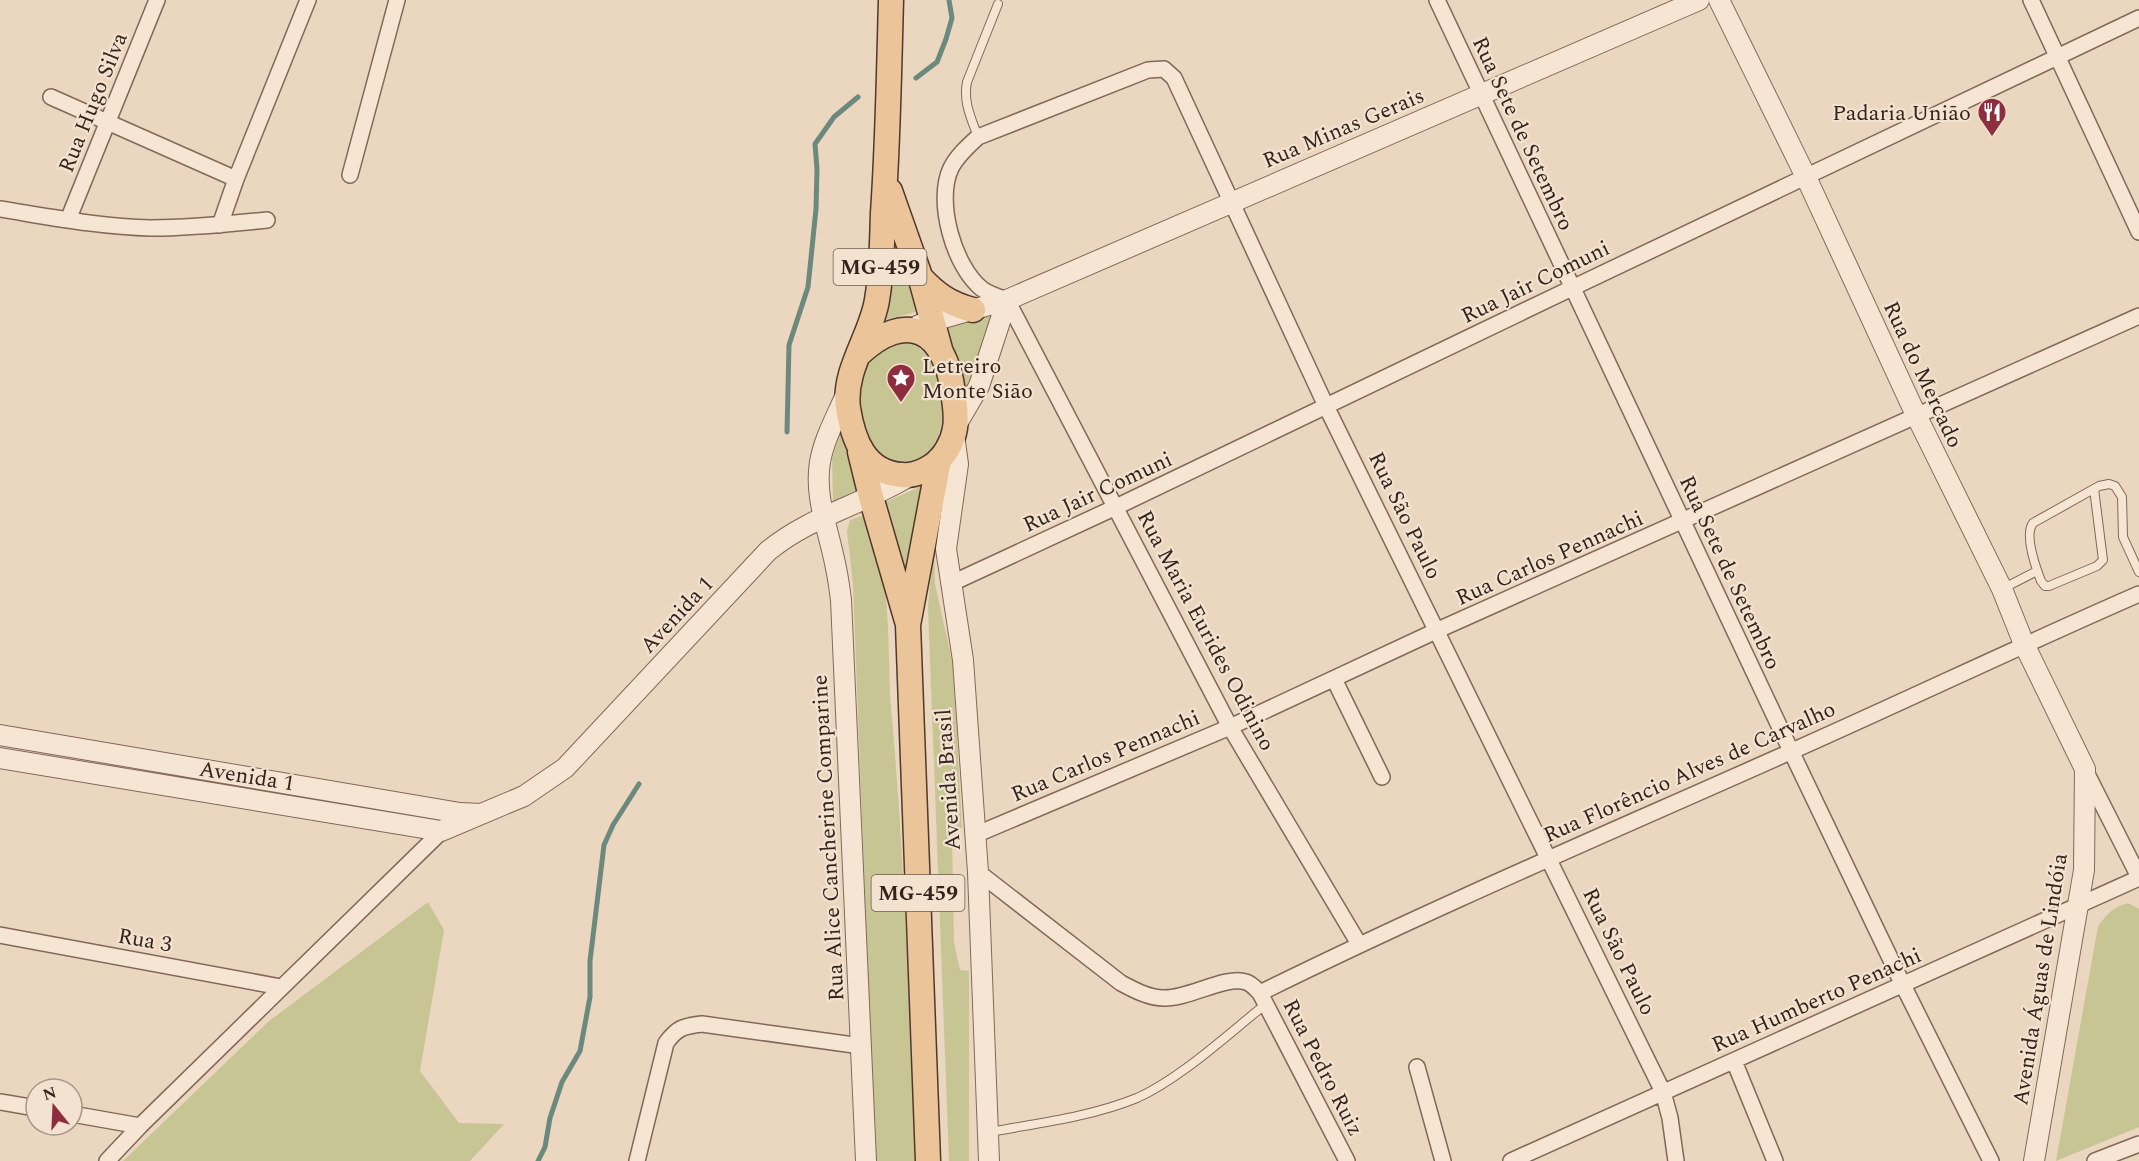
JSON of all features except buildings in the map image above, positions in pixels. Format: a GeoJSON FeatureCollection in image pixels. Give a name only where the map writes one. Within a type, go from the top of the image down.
{"type":"FeatureCollection","features":[{"type":"Feature","properties":{"kind":"main road","name":"MG-459"},"geometry":{"type":"LineString","coordinates":[[891,0],[885,177],[877,299],[873,321],[851,373],[848,389],[851,421],[909,625]]}},
{"type":"Feature","properties":{"kind":"main road","name":"MG-459"},"geometry":{"type":"LineString","coordinates":[[885,177],[920,276],[940,349],[951,378],[954,431],[939,460],[909,625],[928,1161]]}},
{"type":"Feature","properties":{"kind":"main road"},"geometry":{"type":"LineString","coordinates":[[920,276],[942,298],[973,310]]}},
{"type":"Feature","properties":{"kind":"main road"},"geometry":{"type":"LineString","coordinates":[[859,354],[873,341],[906,329],[924,334],[940,349]]}},
{"type":"Feature","properties":{"kind":"main road","name":"MG-459"},"geometry":{"type":"LineString","coordinates":[[860,450],[876,468],[894,475],[911,476],[939,460]]}},
{"type":"Feature","properties":{"kind":"street","name":"Rua Hugo Silva"},"geometry":{"type":"LineString","coordinates":[[68,220],[157,0]]}},
{"type":"Feature","properties":{"kind":"street"},"geometry":{"type":"LineString","coordinates":[[220,225],[236,179],[308,0]]}},
{"type":"Feature","properties":{"kind":"street"},"geometry":{"type":"LineString","coordinates":[[350,175],[397,0]]}},
{"type":"Feature","properties":{"kind":"street","name":"Rua Sete de Setembro"},"geometry":{"type":"LineString","coordinates":[[1437,0],[1791,751],[1903,985],[1991,1161]]}},
{"type":"Feature","properties":{"kind":"street","name":"Rua Minas Gerais"},"geometry":{"type":"LineString","coordinates":[[906,329],[1007,300],[1699,0]]}},
{"type":"Feature","properties":{"kind":"street","name":"Rua do Mercado"},"geometry":{"type":"LineString","coordinates":[[1719,0],[1806,177],[1916,416],[2002,589],[2025,644],[2085,769]]}},
{"type":"Feature","properties":{"kind":"street"},"geometry":{"type":"LineString","coordinates":[[2031,0],[2139,232]]}},
{"type":"Feature","properties":{"kind":"street","name":"Rua Jair Comuni"},"geometry":{"type":"LineString","coordinates":[[950,584],[1116,507],[2139,18]]}},
{"type":"Feature","properties":{"kind":"street","name":"Rua São Paulo"},"geometry":{"type":"LineString","coordinates":[[978,137],[1148,69],[1164,69],[1174,78],[1326,406],[1663,1092],[1671,1118],[1676,1161]]}},
{"type":"Feature","properties":{"kind":"street"},"geometry":{"type":"LineString","coordinates":[[51,97],[236,179]]}},
{"type":"Feature","properties":{"kind":"street"},"geometry":{"type":"LineString","coordinates":[[954,431],[979,386],[1007,300],[987,292],[974,281],[957,253],[947,220],[944,190],[951,168],[978,137]]}},
{"type":"Feature","properties":{"kind":"street"},"geometry":{"type":"LineString","coordinates":[[0,209],[68,220],[153,228],[267,220]]}},
{"type":"Feature","properties":{"kind":"street","name":"Rua Maria Eurides Odinino"},"geometry":{"type":"LineString","coordinates":[[1007,300],[1230,726],[1359,944]]}},
{"type":"Feature","properties":{"kind":"street","name":"Rua Carlos Pennachi"},"geometry":{"type":"LineString","coordinates":[[975,835],[1230,726],[1438,630],[2139,316]]}},
{"type":"Feature","properties":{"kind":"street","name":"Rua Alice Cancherine Comparine"},"geometry":{"type":"LineString","coordinates":[[848,389],[820,460],[819,485],[823,516],[841,600],[866,1161]]}},
{"type":"Feature","properties":{"kind":"street","name":"Avenida Brasil"},"geometry":{"type":"LineString","coordinates":[[954,431],[958,464],[946,549],[963,660],[978,872],[989,1161]]}},
{"type":"Feature","properties":{"kind":"street","name":"Avenida 1"},"geometry":{"type":"LineString","coordinates":[[0,758],[441,831],[524,796],[565,768],[768,551],[797,530],[823,516],[871,497],[911,476]]}},
{"type":"Feature","properties":{"kind":"street","name":"Rua Florêncio Alves de Carvalho"},"geometry":{"type":"LineString","coordinates":[[1263,998],[1359,944],[2139,594]]}},
{"type":"Feature","properties":{"kind":"street"},"geometry":{"type":"LineString","coordinates":[[1334,679],[1382,777]]}},
{"type":"Feature","properties":{"kind":"street","name":"Avenida 1"},"geometry":{"type":"LineString","coordinates":[[0,735],[460,813],[484,814]]}},
{"type":"Feature","properties":{"kind":"street"},"geometry":{"type":"LineString","coordinates":[[2085,769],[2139,877]]}},
{"type":"Feature","properties":{"kind":"street","name":"Avenida Águas de Lindóia"},"geometry":{"type":"LineString","coordinates":[[2034,1161],[2084,870],[2085,769]]}},
{"type":"Feature","properties":{"kind":"street"},"geometry":{"type":"LineString","coordinates":[[107,1161],[460,813]]}},
{"type":"Feature","properties":{"kind":"street"},"geometry":{"type":"LineString","coordinates":[[978,872],[1121,983],[1141,993],[1162,999],[1176,998],[1223,983],[1245,981],[1263,998]]}},
{"type":"Feature","properties":{"kind":"street","name":"Rua Humberto Penachi"},"geometry":{"type":"LineString","coordinates":[[1512,1161],[2139,877]]}},
{"type":"Feature","properties":{"kind":"street","name":"Rua 3"},"geometry":{"type":"LineString","coordinates":[[0,935],[281,987]]}},
{"type":"Feature","properties":{"kind":"street","name":"Rua Pedro Ruiz"},"geometry":{"type":"LineString","coordinates":[[1263,998],[1347,1161]]}},
{"type":"Feature","properties":{"kind":"street"},"geometry":{"type":"LineString","coordinates":[[637,1161],[666,1043],[674,1032],[685,1026],[702,1024],[861,1046]]}},
{"type":"Feature","properties":{"kind":"street"},"geometry":{"type":"LineString","coordinates":[[1734,1061],[1775,1161]]}},
{"type":"Feature","properties":{"kind":"street"},"geometry":{"type":"LineString","coordinates":[[1417,1067],[1443,1161]]}},
{"type":"Feature","properties":{"kind":"street"},"geometry":{"type":"LineString","coordinates":[[0,1102],[24,1106]]}},
{"type":"Feature","properties":{"kind":"street"},"geometry":{"type":"LineString","coordinates":[[84,1116],[140,1126]]}},
{"type":"Feature","properties":{"kind":"street"},"geometry":{"type":"LineString","coordinates":[[2095,1161],[2139,1144]]}},
{"type":"Feature","properties":{"kind":"lane"},"geometry":{"type":"LineString","coordinates":[[978,137],[968,111],[965,93],[967,82],[998,4]]}},
{"type":"Feature","properties":{"kind":"lane"},"geometry":{"type":"LineString","coordinates":[[2094,489],[2103,560],[2097,566],[2049,586],[2043,585],[2037,571],[2030,527],[2033,523],[2094,489],[2103,484],[2115,486],[2119,490],[2122,504],[2123,537],[2139,572]]}},
{"type":"Feature","properties":{"kind":"lane"},"geometry":{"type":"LineString","coordinates":[[2002,589],[2037,571]]}},
{"type":"Feature","properties":{"kind":"lane"},"geometry":{"type":"LineString","coordinates":[[988,1132],[1086,1114],[1137,1098],[1178,1073],[1263,998]]}},
{"type":"Feature","properties":{"kind":"shaded area"},"geometry":{"type":"Polygon","coordinates":[[[893,231],[919,311],[882,321],[893,231]]]}},
{"type":"Feature","properties":{"kind":"shaded area"},"geometry":{"type":"Polygon","coordinates":[[[997,310],[964,399],[944,326],[997,310]]]}},
{"type":"Feature","properties":{"kind":"shaded area"},"geometry":{"type":"Polygon","coordinates":[[[896,341],[911,341],[925,354],[940,379],[944,397],[941,426],[934,445],[922,458],[903,463],[886,459],[873,448],[863,422],[859,392],[869,363],[896,341]]]}},
{"type":"Feature","properties":{"kind":"shaded area"},"geometry":{"type":"Polygon","coordinates":[[[841,427],[858,493],[833,503],[832,459],[841,427]]]}},
{"type":"Feature","properties":{"kind":"shaded area"},"geometry":{"type":"Polygon","coordinates":[[[924,485],[905,593],[881,504],[924,485]]]}},
{"type":"Feature","properties":{"kind":"shaded area"},"geometry":{"type":"Polygon","coordinates":[[[861,516],[867,520],[870,528],[882,574],[887,605],[890,693],[903,877],[915,1161],[875,1161],[853,584],[847,531],[850,520],[861,516]]]}},
{"type":"Feature","properties":{"kind":"shaded area"},"geometry":{"type":"Polygon","coordinates":[[[934,542],[935,584],[953,665],[962,827],[952,835],[954,943],[960,970],[969,971],[969,1161],[949,1161],[928,606],[934,542]]]}},
{"type":"Feature","properties":{"kind":"shaded area"},"geometry":{"type":"Polygon","coordinates":[[[428,902],[444,930],[420,1071],[459,1123],[504,1124],[470,1161],[123,1161],[269,1021],[428,902]]]}},
{"type":"Feature","properties":{"kind":"shaded area"},"geometry":{"type":"Polygon","coordinates":[[[2128,903],[2139,909],[2139,1127],[2056,1161],[2098,926],[2111,912],[2128,903]]]}},
{"type":"Feature","properties":{"kind":"waterway"},"geometry":{"type":"LineString","coordinates":[[916,78],[937,62],[952,18],[949,0]]}},
{"type":"Feature","properties":{"kind":"waterway"},"geometry":{"type":"LineString","coordinates":[[787,432],[789,345],[808,287],[816,209],[815,144],[834,117],[858,97]]}},
{"type":"Feature","properties":{"kind":"waterway"},"geometry":{"type":"LineString","coordinates":[[538,1161],[545,1147],[550,1118],[562,1082],[580,1051],[590,997],[590,961],[604,845],[613,825],[639,784]]}},
{"type":"Feature","properties":{"kind":"place","name":"Padaria União"},"geometry":{"type":"Point","coordinates":[1992,138]}},
{"type":"Feature","properties":{"kind":"place","name":"Letreiro Monte Sião"},"geometry":{"type":"Point","coordinates":[901,404]}}]}
